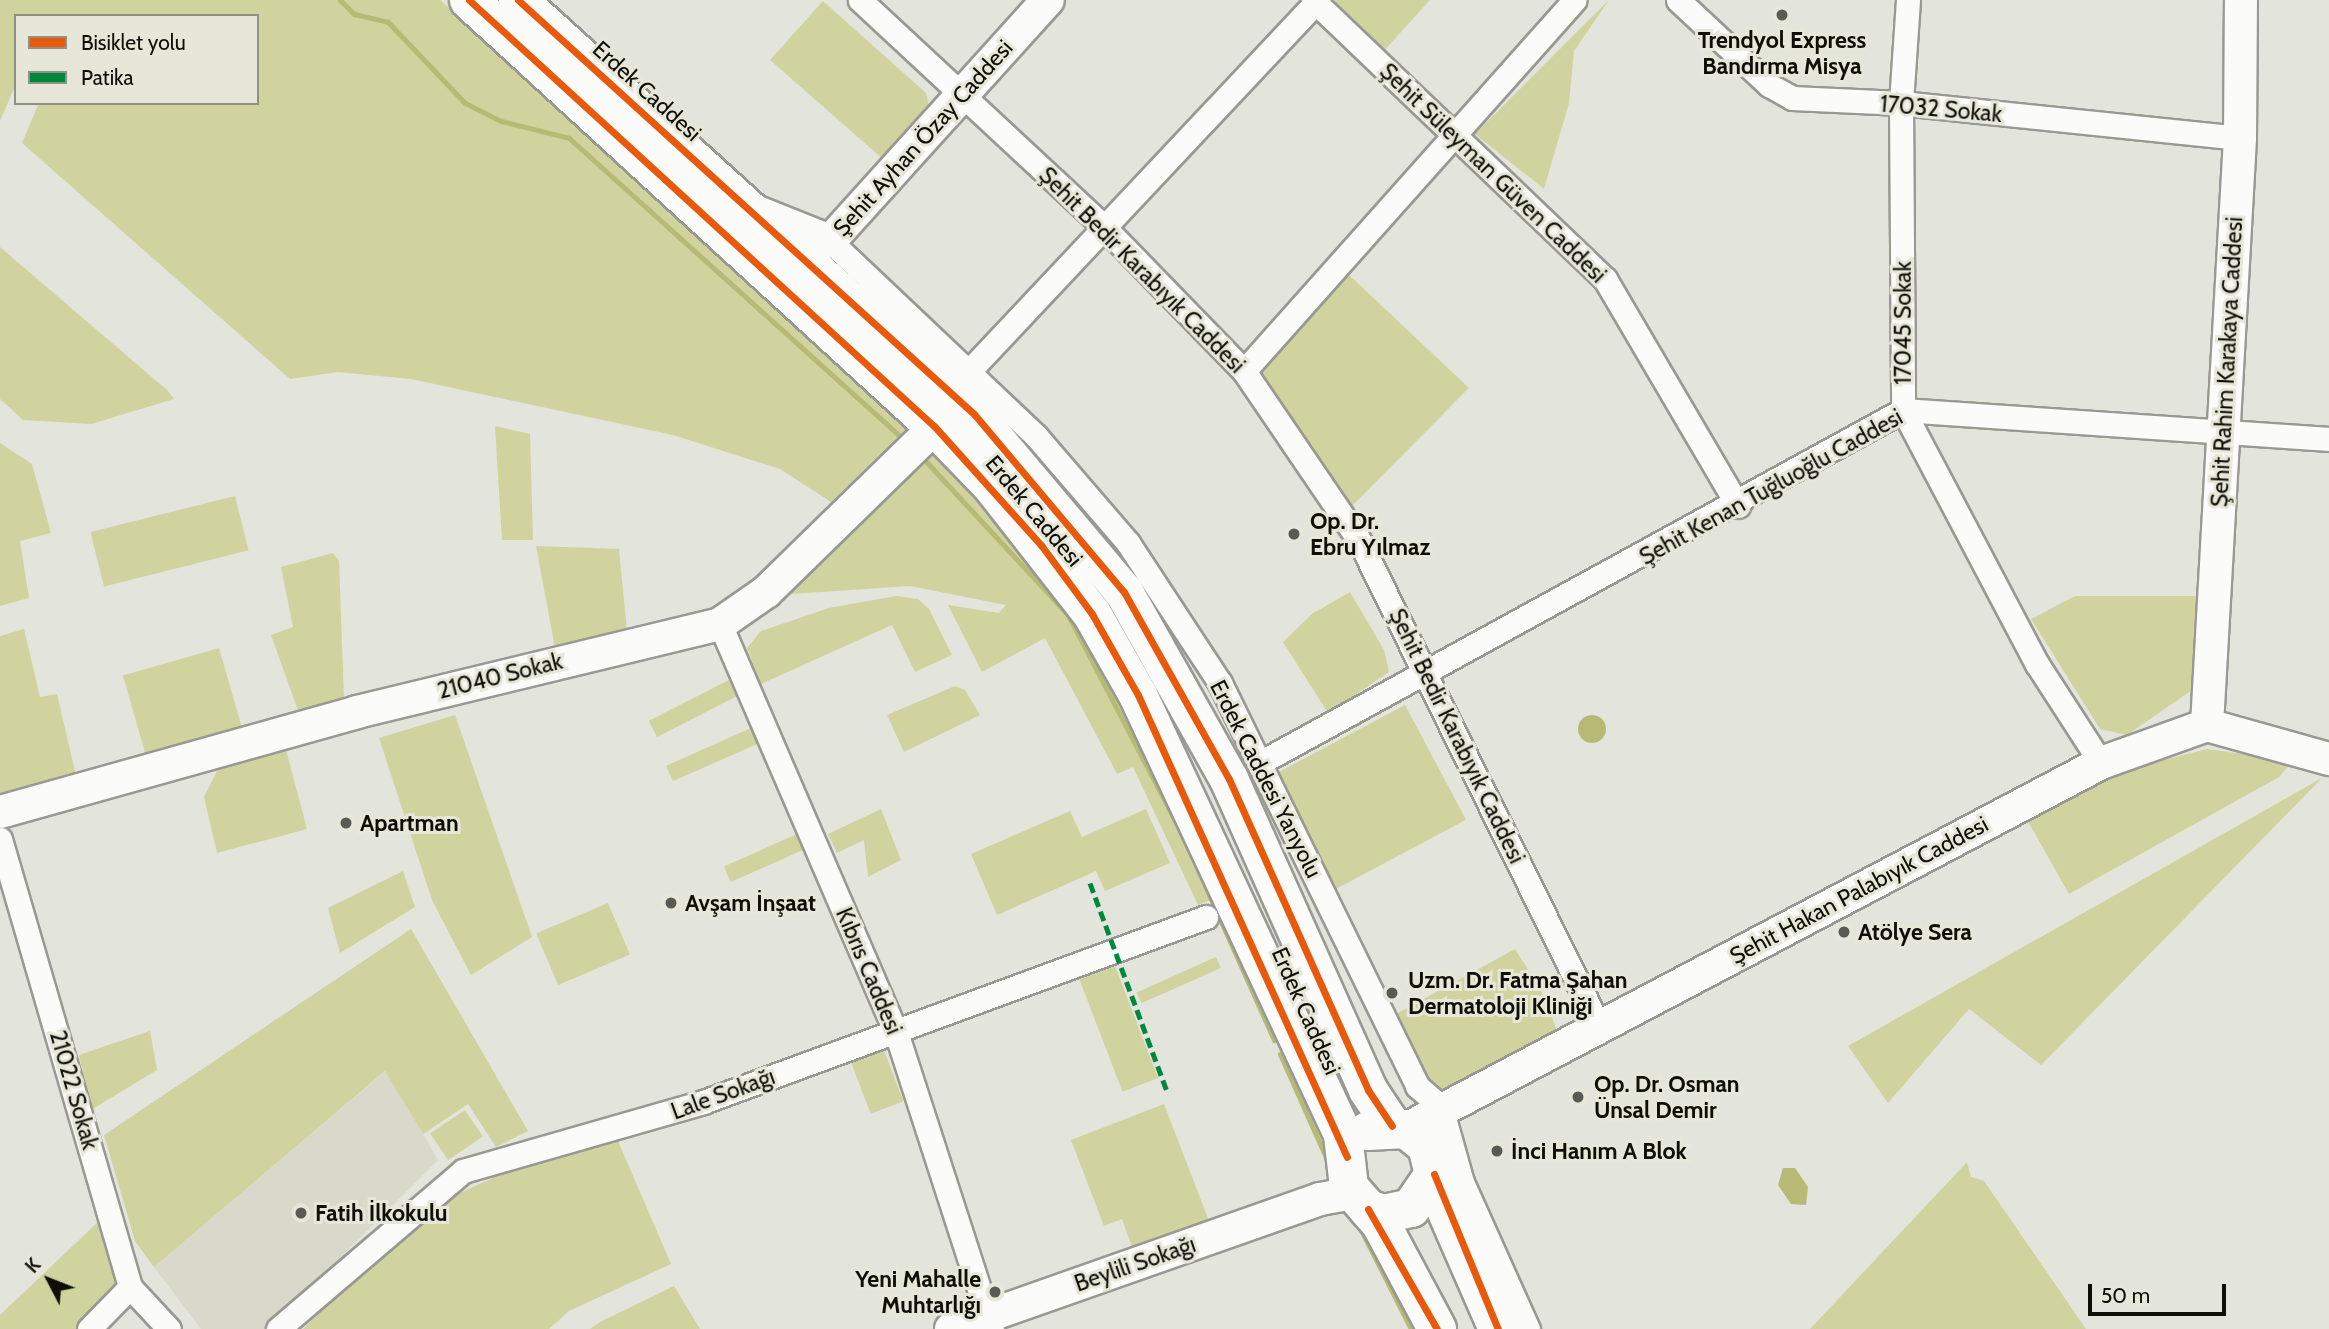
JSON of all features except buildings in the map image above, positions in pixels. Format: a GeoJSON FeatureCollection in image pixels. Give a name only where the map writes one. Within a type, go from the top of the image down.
{"type":"FeatureCollection","features":[{"type":"Feature","properties":{"kind":"highway","name":"Erdek Caddesi"},"geometry":{"type":"LineString","coordinates":[[469,0],[935,427],[1041,545],[1092,614],[1132,684],[1347,1187],[1437,1329]]}},
{"type":"Feature","properties":{"kind":"highway","name":"Erdek Caddesi"},"geometry":{"type":"LineString","coordinates":[[518,0],[974,414],[1124,592],[1229,779],[1368,1090],[1422,1132],[1498,1329]]}},
{"type":"Feature","properties":{"kind":"highway"},"geometry":{"type":"LineString","coordinates":[[1422,1132],[1411,1208],[1391,1213],[1347,1187],[1365,1133],[1422,1132]]}},
{"type":"Feature","properties":{"kind":"main road","name":"Şehit Ayhan Özay Caddesi"},"geometry":{"type":"LineString","coordinates":[[746,207],[831,241],[1048,0]]}},
{"type":"Feature","properties":{"kind":"main road","name":"Şehit Rahim Karakaya Caddesi"},"geometry":{"type":"LineString","coordinates":[[2207,725],[2221,429],[2240,138],[2243,3]]}},
{"type":"Feature","properties":{"kind":"main road","name":"21040 Sokak"},"geometry":{"type":"LineString","coordinates":[[0,811],[357,712],[720,624],[766,592],[935,427]]}},
{"type":"Feature","properties":{"kind":"main road","name":"Şehit Hakan Palabıyık Caddesi"},"geometry":{"type":"LineString","coordinates":[[1422,1132],[1601,1030],[2101,763],[2207,725]]}},
{"type":"Feature","properties":{"kind":"main road"},"geometry":{"type":"LineString","coordinates":[[2207,725],[2329,759]]}},
{"type":"Feature","properties":{"kind":"main road","name":"Beylili Sokağı"},"geometry":{"type":"LineString","coordinates":[[951,1329],[989,1323],[1347,1187]]}},
{"type":"Feature","properties":{"kind":"street","name":"Şehit Bedir Karabıyık Caddesi"},"geometry":{"type":"LineString","coordinates":[[860,0],[1105,228],[1244,371],[1359,540],[1428,672],[1601,1030]]}},
{"type":"Feature","properties":{"kind":"street"},"geometry":{"type":"LineString","coordinates":[[1244,371],[1575,0]]}},
{"type":"Feature","properties":{"kind":"street","name":"17032 Sokak"},"geometry":{"type":"LineString","coordinates":[[1678,0],[1769,85],[1792,98],[1901,103],[2240,138]]}},
{"type":"Feature","properties":{"kind":"street","name":"17045 Sokak"},"geometry":{"type":"LineString","coordinates":[[1908,0],[1901,103],[1903,410],[2037,664],[2101,763]]}},
{"type":"Feature","properties":{"kind":"street"},"geometry":{"type":"LineString","coordinates":[[971,369],[1316,1]]}},
{"type":"Feature","properties":{"kind":"street","name":"Şehit Süleyman Güven Caddesi"},"geometry":{"type":"LineString","coordinates":[[1316,1],[1605,279],[1738,506]]}},
{"type":"Feature","properties":{"kind":"street","name":"Erdek Caddesi Yanyolu"},"geometry":{"type":"LineString","coordinates":[[831,241],[971,369],[1128,543],[1263,761],[1417,1086],[1422,1132]]}},
{"type":"Feature","properties":{"kind":"street","name":"Şehit Kenan Tuğluoğlu Caddesi"},"geometry":{"type":"LineString","coordinates":[[1263,761],[1738,506],[1903,410],[2221,429],[2329,439]]}},
{"type":"Feature","properties":{"kind":"street","name":"Kıbrıs Caddesi"},"geometry":{"type":"LineString","coordinates":[[720,624],[896,1031],[989,1323]]}},
{"type":"Feature","properties":{"kind":"street","name":"21022 Sokak"},"geometry":{"type":"LineString","coordinates":[[0,839],[130,1287],[169,1329]]}},
{"type":"Feature","properties":{"kind":"street","name":"Lale Sokağı"},"geometry":{"type":"LineString","coordinates":[[278,1329],[463,1171],[619,1130],[1206,917]]}},
{"type":"Feature","properties":{"kind":"street"},"geometry":{"type":"LineString","coordinates":[[1422,1132],[1462,1182],[1528,1329]]}},
{"type":"Feature","properties":{"kind":"street"},"geometry":{"type":"LineString","coordinates":[[89,1329],[130,1287]]}},
{"type":"Feature","properties":{"kind":"shaded area"},"geometry":{"type":"Polygon","coordinates":[[[0,0],[440,0],[911,424],[831,502],[780,469],[673,435],[411,379],[338,372],[290,379],[22,143],[38,105],[259,105],[259,14],[14,14],[14,89],[0,121],[0,0]]]}},
{"type":"Feature","properties":{"kind":"shaded area"},"geometry":{"type":"Polygon","coordinates":[[[1337,0],[1430,0],[1382,53],[1331,7],[1337,0]]]}},
{"type":"Feature","properties":{"kind":"shaded area"},"geometry":{"type":"Polygon","coordinates":[[[1609,0],[1574,51],[1569,103],[1544,189],[1475,134],[1609,0]]]}},
{"type":"Feature","properties":{"kind":"shaded area"},"geometry":{"type":"Polygon","coordinates":[[[823,1],[926,93],[929,106],[884,160],[770,60],[823,1]]]}},
{"type":"Feature","properties":{"kind":"shaded area"},"geometry":{"type":"Polygon","coordinates":[[[0,247],[167,390],[174,399],[91,424],[23,420],[0,399],[0,247]]]}},
{"type":"Feature","properties":{"kind":"shaded area"},"geometry":{"type":"Polygon","coordinates":[[[1348,274],[1469,388],[1349,509],[1259,371],[1348,274]]]}},
{"type":"Feature","properties":{"kind":"shaded area"},"geometry":{"type":"Polygon","coordinates":[[[495,426],[530,434],[533,540],[502,540],[495,426]]]}},
{"type":"Feature","properties":{"kind":"shaded area"},"geometry":{"type":"Polygon","coordinates":[[[0,443],[32,464],[51,533],[20,541],[29,598],[0,606],[0,443]]]}},
{"type":"Feature","properties":{"kind":"shaded area"},"geometry":{"type":"Polygon","coordinates":[[[928,450],[1058,581],[1223,895],[1198,905],[1133,767],[1117,774],[1045,638],[982,672],[948,605],[999,613],[1006,605],[910,586],[791,594],[787,587],[928,450]]]}},
{"type":"Feature","properties":{"kind":"shaded area"},"geometry":{"type":"Polygon","coordinates":[[[235,496],[249,550],[104,586],[90,532],[235,496]]]}},
{"type":"Feature","properties":{"kind":"shaded area"},"geometry":{"type":"Polygon","coordinates":[[[536,546],[619,549],[627,632],[555,648],[536,546]]]}},
{"type":"Feature","properties":{"kind":"shaded area"},"geometry":{"type":"Polygon","coordinates":[[[333,553],[339,561],[344,699],[300,716],[271,635],[293,627],[281,567],[333,553]]]}},
{"type":"Feature","properties":{"kind":"shaded area"},"geometry":{"type":"Polygon","coordinates":[[[1350,592],[1384,650],[1389,672],[1328,713],[1283,642],[1312,614],[1350,592]]]}},
{"type":"Feature","properties":{"kind":"shaded area"},"geometry":{"type":"Polygon","coordinates":[[[896,596],[918,599],[929,609],[952,655],[915,672],[892,625],[761,684],[747,648],[761,631],[829,608],[896,596]]]}},
{"type":"Feature","properties":{"kind":"shaded area"},"geometry":{"type":"Polygon","coordinates":[[[2075,596],[2198,596],[2192,690],[2127,735],[2100,729],[2031,619],[2075,596]]]}},
{"type":"Feature","properties":{"kind":"shaded area"},"geometry":{"type":"Polygon","coordinates":[[[24,629],[40,697],[57,694],[76,776],[0,793],[0,636],[24,629]]]}},
{"type":"Feature","properties":{"kind":"shaded area"},"geometry":{"type":"Polygon","coordinates":[[[219,648],[242,730],[146,757],[123,676],[219,648]]]}},
{"type":"Feature","properties":{"kind":"shaded area"},"geometry":{"type":"Polygon","coordinates":[[[729,680],[737,696],[657,737],[649,721],[729,680]]]}},
{"type":"Feature","properties":{"kind":"shaded area"},"geometry":{"type":"Polygon","coordinates":[[[955,686],[965,690],[980,715],[904,752],[887,715],[955,686]]]}},
{"type":"Feature","properties":{"kind":"shaded area"},"geometry":{"type":"Polygon","coordinates":[[[1405,705],[1466,820],[1336,889],[1275,774],[1405,705]]]}},
{"type":"Feature","properties":{"kind":"shaded area"},"geometry":{"type":"Polygon","coordinates":[[[455,715],[532,937],[471,975],[432,900],[379,738],[455,715]]]}},
{"type":"Feature","properties":{"kind":"shaded area"},"geometry":{"type":"Polygon","coordinates":[[[1592,715],[1602,719],[1606,729],[1602,739],[1592,743],[1582,739],[1578,729],[1582,719],[1592,715]]]}},
{"type":"Feature","properties":{"kind":"shaded area"},"geometry":{"type":"Polygon","coordinates":[[[751,728],[758,744],[673,781],[666,766],[751,728]]]}},
{"type":"Feature","properties":{"kind":"shaded area"},"geometry":{"type":"Polygon","coordinates":[[[2207,749],[2293,761],[2279,777],[2069,894],[2026,818],[2115,773],[2207,749]]]}},
{"type":"Feature","properties":{"kind":"shaded area"},"geometry":{"type":"Polygon","coordinates":[[[286,750],[307,829],[217,853],[204,797],[218,769],[286,750]]]}},
{"type":"Feature","properties":{"kind":"shaded area"},"geometry":{"type":"Polygon","coordinates":[[[2322,778],[2041,1065],[1969,1009],[1888,1103],[1848,1046],[2322,778]]]}},
{"type":"Feature","properties":{"kind":"shaded area"},"geometry":{"type":"Polygon","coordinates":[[[881,809],[901,860],[868,877],[864,840],[837,853],[828,834],[881,809]]]}},
{"type":"Feature","properties":{"kind":"shaded area"},"geometry":{"type":"Polygon","coordinates":[[[1146,809],[1170,863],[1105,891],[1096,871],[997,915],[971,854],[1070,811],[1082,837],[1146,809]]]}},
{"type":"Feature","properties":{"kind":"shaded area"},"geometry":{"type":"Polygon","coordinates":[[[797,834],[804,850],[731,882],[724,867],[797,834]]]}},
{"type":"Feature","properties":{"kind":"shaded area"},"geometry":{"type":"Polygon","coordinates":[[[403,871],[415,907],[340,953],[328,908],[403,871]]]}},
{"type":"Feature","properties":{"kind":"shaded area"},"geometry":{"type":"Polygon","coordinates":[[[608,903],[630,955],[558,985],[536,933],[608,903]]]}},
{"type":"Feature","properties":{"kind":"shaded area"},"geometry":{"type":"Polygon","coordinates":[[[411,929],[528,1131],[496,1147],[468,1104],[423,1134],[385,1071],[154,1267],[135,1241],[104,1135],[411,929]]]}},
{"type":"Feature","properties":{"kind":"shaded area"},"geometry":{"type":"Polygon","coordinates":[[[1515,949],[1540,988],[1556,1028],[1554,1041],[1444,1103],[1419,1084],[1387,1019],[1515,949]]]}},
{"type":"Feature","properties":{"kind":"shaded area"},"geometry":{"type":"Polygon","coordinates":[[[1216,957],[1221,968],[1141,1003],[1137,992],[1216,957]]]}},
{"type":"Feature","properties":{"kind":"shaded area"},"geometry":{"type":"Polygon","coordinates":[[[1115,966],[1158,1078],[1123,1092],[1080,980],[1115,966]]]}},
{"type":"Feature","properties":{"kind":"shaded area"},"geometry":{"type":"Polygon","coordinates":[[[150,1031],[157,1070],[91,1110],[79,1055],[150,1031]]]}},
{"type":"Feature","properties":{"kind":"shaded area"},"geometry":{"type":"Polygon","coordinates":[[[883,1048],[903,1101],[871,1114],[850,1061],[883,1048]]]}},
{"type":"Feature","properties":{"kind":"shaded area","name":"Fatih İlkokulu"},"geometry":{"type":"Polygon","coordinates":[[[386,1071],[438,1160],[269,1329],[201,1329],[154,1267],[386,1071]]]}},
{"type":"Feature","properties":{"kind":"shaded area"},"geometry":{"type":"Polygon","coordinates":[[[1164,1104],[1209,1221],[1133,1250],[1122,1219],[1104,1226],[1071,1140],[1164,1104]]]}},
{"type":"Feature","properties":{"kind":"shaded area"},"geometry":{"type":"Polygon","coordinates":[[[465,1110],[483,1137],[448,1160],[430,1133],[465,1110]]]}},
{"type":"Feature","properties":{"kind":"shaded area"},"geometry":{"type":"Polygon","coordinates":[[[618,1141],[671,1264],[569,1311],[549,1329],[303,1329],[427,1208],[497,1176],[618,1141]]]}},
{"type":"Feature","properties":{"kind":"shaded area"},"geometry":{"type":"Polygon","coordinates":[[[1967,1162],[1971,1177],[1984,1181],[2086,1329],[1810,1329],[1967,1162]]]}},
{"type":"Feature","properties":{"kind":"shaded area"},"geometry":{"type":"Polygon","coordinates":[[[1783,1168],[1795,1168],[1808,1187],[1806,1205],[1791,1204],[1778,1185],[1783,1168]]]}},
{"type":"Feature","properties":{"kind":"shaded area"},"geometry":{"type":"Polygon","coordinates":[[[100,1220],[120,1286],[77,1329],[0,1329],[0,1315],[100,1220]]]}},
{"type":"Feature","properties":{"kind":"shaded area"},"geometry":{"type":"Polygon","coordinates":[[[674,1286],[700,1329],[590,1329],[600,1322],[674,1286]]]}},
{"type":"Feature","properties":{"kind":"waterway"},"geometry":{"type":"LineString","coordinates":[[340,0],[354,14],[388,22],[465,103],[501,121],[569,138],[904,440]]}},
{"type":"Feature","properties":{"kind":"waterway"},"geometry":{"type":"LineString","coordinates":[[921,456],[1068,615],[1177,824]]}},
{"type":"Feature","properties":{"kind":"waterway"},"geometry":{"type":"LineString","coordinates":[[1196,864],[1214,906]]}},
{"type":"Feature","properties":{"kind":"waterway"},"geometry":{"type":"LineString","coordinates":[[1219,917],[1274,1040]]}},
{"type":"Feature","properties":{"kind":"waterway"},"geometry":{"type":"LineString","coordinates":[[1280,1054],[1328,1162]]}},
{"type":"Feature","properties":{"kind":"waterway"},"geometry":{"type":"LineString","coordinates":[[1359,1226],[1411,1329]]}},
{"type":"Feature","properties":{"kind":"marked path"},"geometry":{"type":"LineString","coordinates":[[1090,883],[1166,1089]]}},
{"type":"Feature","properties":{"kind":"cycle path"},"geometry":{"type":"LineString","coordinates":[[469,0],[935,427],[1041,545],[1092,614],[1138,695],[1347,1157]]}},
{"type":"Feature","properties":{"kind":"cycle path"},"geometry":{"type":"LineString","coordinates":[[518,0],[974,414],[1124,592],[1229,779],[1368,1090],[1392,1126]]}},
{"type":"Feature","properties":{"kind":"cycle path"},"geometry":{"type":"LineString","coordinates":[[1434,1174],[1498,1329]]}},
{"type":"Feature","properties":{"kind":"cycle path"},"geometry":{"type":"LineString","coordinates":[[1368,1209],[1437,1329]]}},
{"type":"Feature","properties":{"kind":"place","name":"Trendyol Express Bandırma Misya"},"geometry":{"type":"Point","coordinates":[1782,15]}},
{"type":"Feature","properties":{"kind":"place","name":"Op. Dr. Ebru Yılmaz"},"geometry":{"type":"Point","coordinates":[1294,534]}},
{"type":"Feature","properties":{"kind":"place","name":"Apartman"},"geometry":{"type":"Point","coordinates":[346,823]}},
{"type":"Feature","properties":{"kind":"place","name":"Avşam İnşaat"},"geometry":{"type":"Point","coordinates":[671,903]}},
{"type":"Feature","properties":{"kind":"place","name":"Atölye Sera"},"geometry":{"type":"Point","coordinates":[1844,932]}},
{"type":"Feature","properties":{"kind":"place","name":"Uzm. Dr. Fatma Şahan Dermatoloji Kliniği"},"geometry":{"type":"Point","coordinates":[1392,993]}},
{"type":"Feature","properties":{"kind":"place","name":"Op. Dr. Osman Ünsal Demir"},"geometry":{"type":"Point","coordinates":[1578,1097]}},
{"type":"Feature","properties":{"kind":"place","name":"İnci Hanım A Blok"},"geometry":{"type":"Point","coordinates":[1497,1151]}},
{"type":"Feature","properties":{"kind":"place","name":"Fatih İlkokulu"},"geometry":{"type":"Point","coordinates":[301,1213]}},
{"type":"Feature","properties":{"kind":"place","name":"Yeni Mahalle Muhtarlığı"},"geometry":{"type":"Point","coordinates":[995,1292]}}]}
